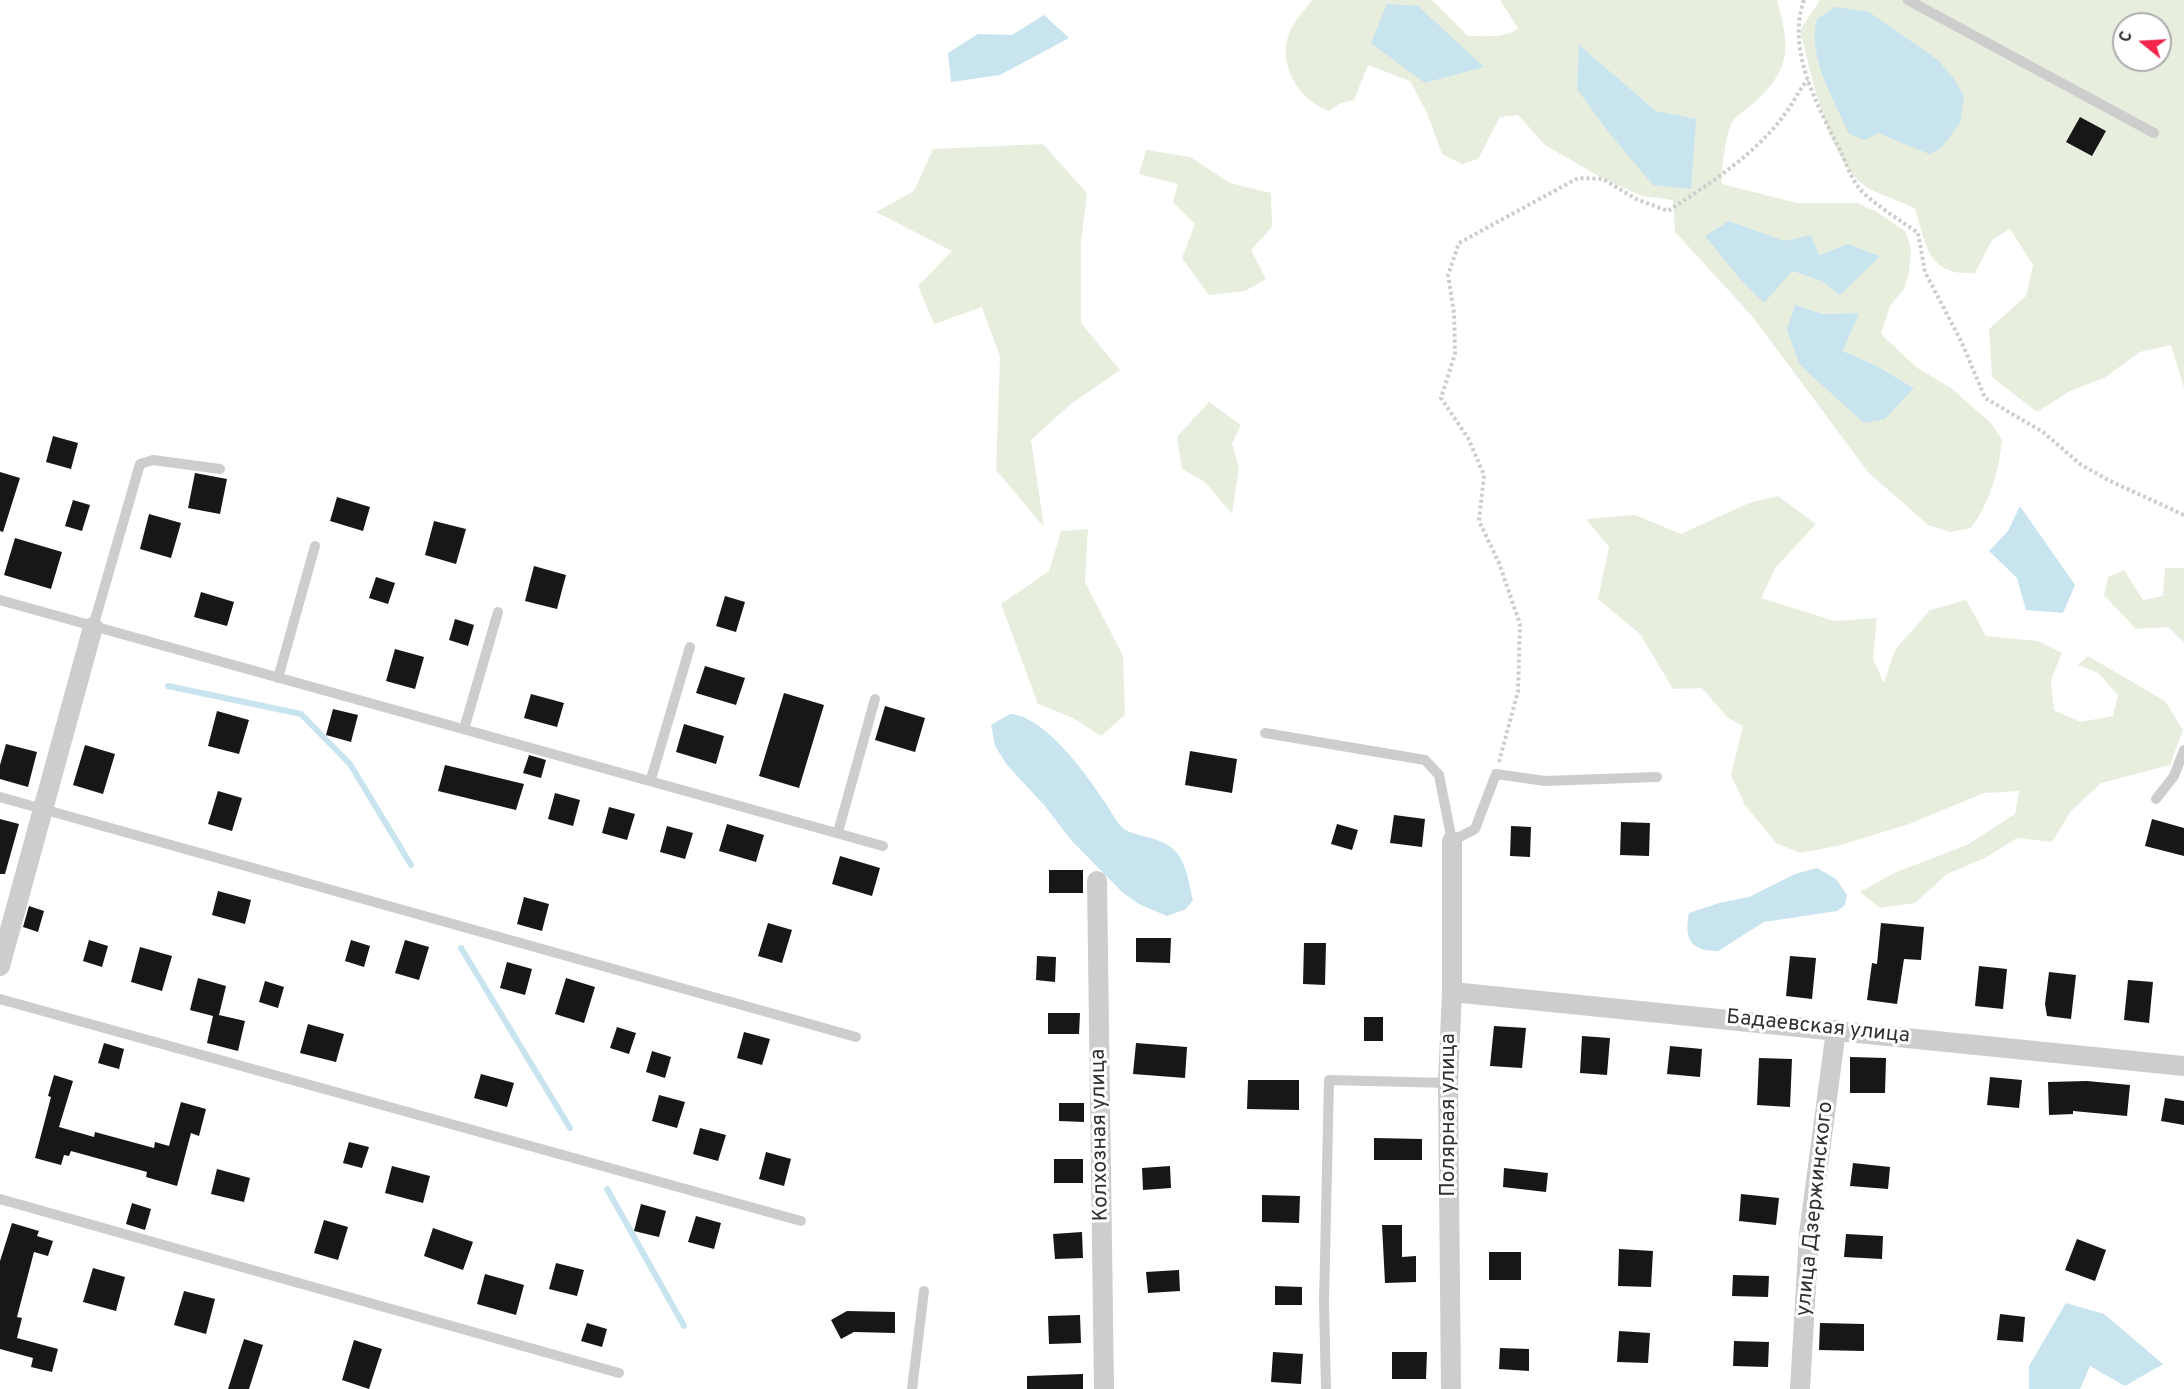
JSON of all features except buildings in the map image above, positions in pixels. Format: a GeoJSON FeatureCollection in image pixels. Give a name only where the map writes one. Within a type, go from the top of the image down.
{"type":"FeatureCollection","features":[{"type":"Feature","properties":{"kind":"street"},"geometry":{"type":"LineString","coordinates":[[0,966],[93,627]]}},
{"type":"Feature","properties":{"kind":"street","name":"Полярная улица"},"geometry":{"type":"LineString","coordinates":[[1451,1389],[1448,1083],[1452,992],[1452,841]]}},
{"type":"Feature","properties":{"kind":"street","name":"Колхозная улица"},"geometry":{"type":"LineString","coordinates":[[1097,881],[1104,1389]]}},
{"type":"Feature","properties":{"kind":"street","name":"Бадаевская улица"},"geometry":{"type":"LineString","coordinates":[[1452,992],[2184,1066]]}},
{"type":"Feature","properties":{"kind":"street","name":"улица Дзержинского"},"geometry":{"type":"LineString","coordinates":[[1800,1389],[1809,1234],[1836,1030]]}},
{"type":"Feature","properties":{"kind":"lane"},"geometry":{"type":"LineString","coordinates":[[1908,0],[2154,133]]}},
{"type":"Feature","properties":{"kind":"lane"},"geometry":{"type":"LineString","coordinates":[[93,627],[140,464],[153,460],[220,469]]}},
{"type":"Feature","properties":{"kind":"lane"},"geometry":{"type":"LineString","coordinates":[[278,678],[315,546]]}},
{"type":"Feature","properties":{"kind":"lane"},"geometry":{"type":"LineString","coordinates":[[0,600],[883,846]]}},
{"type":"Feature","properties":{"kind":"lane"},"geometry":{"type":"LineString","coordinates":[[464,729],[498,612]]}},
{"type":"Feature","properties":{"kind":"lane"},"geometry":{"type":"LineString","coordinates":[[651,780],[690,647]]}},
{"type":"Feature","properties":{"kind":"lane"},"geometry":{"type":"LineString","coordinates":[[838,832],[875,699]]}},
{"type":"Feature","properties":{"kind":"lane"},"geometry":{"type":"LineString","coordinates":[[1265,733],[1425,760],[1439,775],[1452,841],[1475,829],[1496,774],[1545,781],[1657,777]]}},
{"type":"Feature","properties":{"kind":"lane"},"geometry":{"type":"LineString","coordinates":[[2156,799],[2174,776],[2184,750]]}},
{"type":"Feature","properties":{"kind":"lane"},"geometry":{"type":"LineString","coordinates":[[0,797],[856,1037]]}},
{"type":"Feature","properties":{"kind":"lane"},"geometry":{"type":"LineString","coordinates":[[0,999],[801,1221]]}},
{"type":"Feature","properties":{"kind":"lane"},"geometry":{"type":"LineString","coordinates":[[1326,1389],[1324,1302],[1329,1080],[1448,1083]]}},
{"type":"Feature","properties":{"kind":"lane"},"geometry":{"type":"LineString","coordinates":[[0,1199],[619,1373]]}},
{"type":"Feature","properties":{"kind":"lane"},"geometry":{"type":"LineString","coordinates":[[912,1389],[924,1291]]}},
{"type":"Feature","properties":{"kind":"path"},"geometry":{"type":"LineString","coordinates":[[1804,0],[1799,15],[1799,42],[1808,80],[1860,189],[1918,233],[1925,272],[1962,343],[1986,398],[2043,432],[2080,464],[2108,480],[2184,515]]}},
{"type":"Feature","properties":{"kind":"path"},"geometry":{"type":"LineString","coordinates":[[1496,774],[1518,691],[1520,624],[1500,563],[1479,521],[1484,475],[1468,438],[1441,398],[1455,354],[1454,313],[1448,275],[1458,243],[1578,178],[1603,179],[1636,199],[1668,210],[1708,184],[1764,138],[1786,114],[1799,89],[1808,80]]}},
{"type":"Feature","properties":{"kind":"green space"},"geometry":{"type":"Polygon","coordinates":[[[1312,0],[1432,0],[1468,36],[1487,36],[1508,34],[1518,28],[1500,0],[1777,0],[1785,42],[1782,65],[1769,88],[1737,116],[1730,126],[1724,151],[1722,184],[1797,203],[1857,203],[1875,211],[1905,231],[1911,248],[1909,272],[1904,289],[1890,306],[1881,334],[1916,367],[1951,388],[1992,424],[2002,440],[1993,486],[1971,528],[1950,532],[1928,525],[1868,472],[1752,316],[1675,232],[1673,200],[1642,196],[1602,178],[1545,145],[1518,115],[1500,117],[1478,159],[1462,164],[1442,154],[1427,113],[1410,81],[1368,65],[1354,100],[1339,104],[1329,111],[1308,98],[1299,89],[1288,67],[1286,43],[1297,19],[1312,0]],[[1452,40],[1425,83],[1483,67],[1452,40]],[[1579,46],[1577,89],[1656,111],[1579,46]],[[1729,221],[1792,271],[1822,281],[1880,256],[1848,244],[1819,255],[1729,221]],[[1795,305],[1885,419],[1913,387],[1877,366],[1843,351],[1858,313],[1823,314],[1795,305]]]}},
{"type":"Feature","properties":{"kind":"green space"},"geometry":{"type":"Polygon","coordinates":[[[1820,0],[2184,0],[2184,388],[2171,345],[2140,352],[2104,378],[2070,391],[2037,412],[1992,377],[1989,329],[2026,296],[2033,265],[2010,229],[1992,240],[1975,273],[1959,273],[1938,264],[1927,246],[1915,209],[1864,185],[1847,167],[1837,150],[1821,110],[1800,30],[1820,0]]]}},
{"type":"Feature","properties":{"kind":"green space"},"geometry":{"type":"Polygon","coordinates":[[[1043,144],[1087,193],[1081,242],[1081,323],[1120,370],[1071,404],[1031,440],[1044,527],[996,470],[1000,357],[982,307],[934,324],[918,286],[952,251],[876,212],[914,191],[933,149],[1043,144]]]}},
{"type":"Feature","properties":{"kind":"green space"},"geometry":{"type":"Polygon","coordinates":[[[1146,150],[1190,157],[1230,183],[1271,193],[1272,227],[1251,250],[1266,279],[1245,291],[1209,295],[1182,258],[1195,224],[1173,202],[1178,184],[1139,174],[1146,150]]]}},
{"type":"Feature","properties":{"kind":"green space"},"geometry":{"type":"Polygon","coordinates":[[[1209,402],[1241,425],[1232,443],[1239,468],[1232,514],[1205,482],[1182,469],[1177,437],[1209,402]]]}},
{"type":"Feature","properties":{"kind":"green space"},"geometry":{"type":"Polygon","coordinates":[[[1778,496],[1816,524],[1776,567],[1761,598],[1834,621],[1877,618],[1873,659],[1884,683],[1895,650],[1930,610],[1966,600],[1986,636],[2037,641],[2062,653],[2051,680],[2054,710],[2080,722],[2113,716],[2118,695],[2098,673],[2078,665],[2088,656],[2165,701],[2183,730],[2170,765],[2101,783],[2071,811],[2052,842],[2017,838],[1985,858],[1947,874],[1915,903],[1880,908],[1860,892],[1894,873],[1967,845],[2015,814],[2019,791],[1984,793],[1909,824],[1837,846],[1800,853],[1776,843],[1745,805],[1731,775],[1743,726],[1728,718],[1702,688],[1673,689],[1640,634],[1598,599],[1609,547],[1586,519],[1635,515],[1681,534],[1749,503],[1778,496]]]}},
{"type":"Feature","properties":{"kind":"green space"},"geometry":{"type":"Polygon","coordinates":[[[1088,529],[1085,582],[1123,656],[1125,715],[1101,736],[1073,718],[1038,704],[1001,604],[1049,571],[1061,531],[1088,529]]]}},
{"type":"Feature","properties":{"kind":"green space"},"geometry":{"type":"Polygon","coordinates":[[[2165,568],[2184,568],[2184,642],[2168,627],[2136,629],[2104,595],[2108,577],[2124,570],[2143,600],[2163,596],[2165,568]]]}},
{"type":"Feature","properties":{"kind":"water"},"geometry":{"type":"Polygon","coordinates":[[[1387,4],[1418,6],[1484,67],[1425,83],[1371,43],[1387,4]]]}},
{"type":"Feature","properties":{"kind":"water"},"geometry":{"type":"Polygon","coordinates":[[[1835,7],[1869,12],[1938,60],[1954,79],[1964,96],[1960,123],[1941,148],[1929,154],[1878,133],[1865,140],[1849,134],[1824,78],[1816,48],[1817,19],[1835,7]]]}},
{"type":"Feature","properties":{"kind":"water"},"geometry":{"type":"Polygon","coordinates":[[[1044,15],[1069,38],[1000,75],[951,82],[948,53],[978,34],[1012,35],[1044,15]]]}},
{"type":"Feature","properties":{"kind":"water"},"geometry":{"type":"Polygon","coordinates":[[[1579,45],[1656,111],[1696,119],[1691,189],[1653,185],[1610,134],[1577,89],[1579,45]]]}},
{"type":"Feature","properties":{"kind":"water"},"geometry":{"type":"Polygon","coordinates":[[[1729,221],[1784,241],[1811,235],[1819,255],[1848,244],[1880,256],[1840,295],[1822,281],[1792,271],[1764,303],[1741,280],[1705,236],[1729,221]]]}},
{"type":"Feature","properties":{"kind":"water"},"geometry":{"type":"Polygon","coordinates":[[[1795,305],[1823,314],[1859,313],[1843,351],[1877,366],[1914,388],[1885,419],[1864,423],[1800,365],[1787,330],[1795,305]]]}},
{"type":"Feature","properties":{"kind":"water"},"geometry":{"type":"Polygon","coordinates":[[[2020,506],[2075,585],[2063,613],[2026,610],[2017,578],[1989,551],[2008,531],[2020,506]]]}},
{"type":"Feature","properties":{"kind":"water"},"geometry":{"type":"Polygon","coordinates":[[[1010,714],[1023,717],[1036,724],[1062,747],[1085,774],[1123,828],[1134,834],[1164,843],[1177,853],[1185,869],[1193,900],[1186,909],[1167,916],[1139,904],[1122,892],[1072,841],[1044,805],[1007,765],[995,746],[991,725],[1010,714]]]}},
{"type":"Feature","properties":{"kind":"water"},"geometry":{"type":"Polygon","coordinates":[[[1817,868],[1836,879],[1847,895],[1845,905],[1837,911],[1764,922],[1718,951],[1701,949],[1691,942],[1687,930],[1689,913],[1719,903],[1749,897],[1795,874],[1817,868]]]}},
{"type":"Feature","properties":{"kind":"water"},"geometry":{"type":"Polygon","coordinates":[[[2066,1303],[2104,1314],[2163,1364],[2125,1386],[2090,1366],[2080,1389],[2029,1389],[2029,1366],[2066,1303]]]}},
{"type":"Feature","properties":{"kind":"waterway"},"geometry":{"type":"LineString","coordinates":[[168,686],[301,714],[350,764],[411,865]]}},
{"type":"Feature","properties":{"kind":"waterway"},"geometry":{"type":"LineString","coordinates":[[461,948],[570,1128]]}},
{"type":"Feature","properties":{"kind":"waterway"},"geometry":{"type":"LineString","coordinates":[[607,1189],[684,1326]]}}]}
